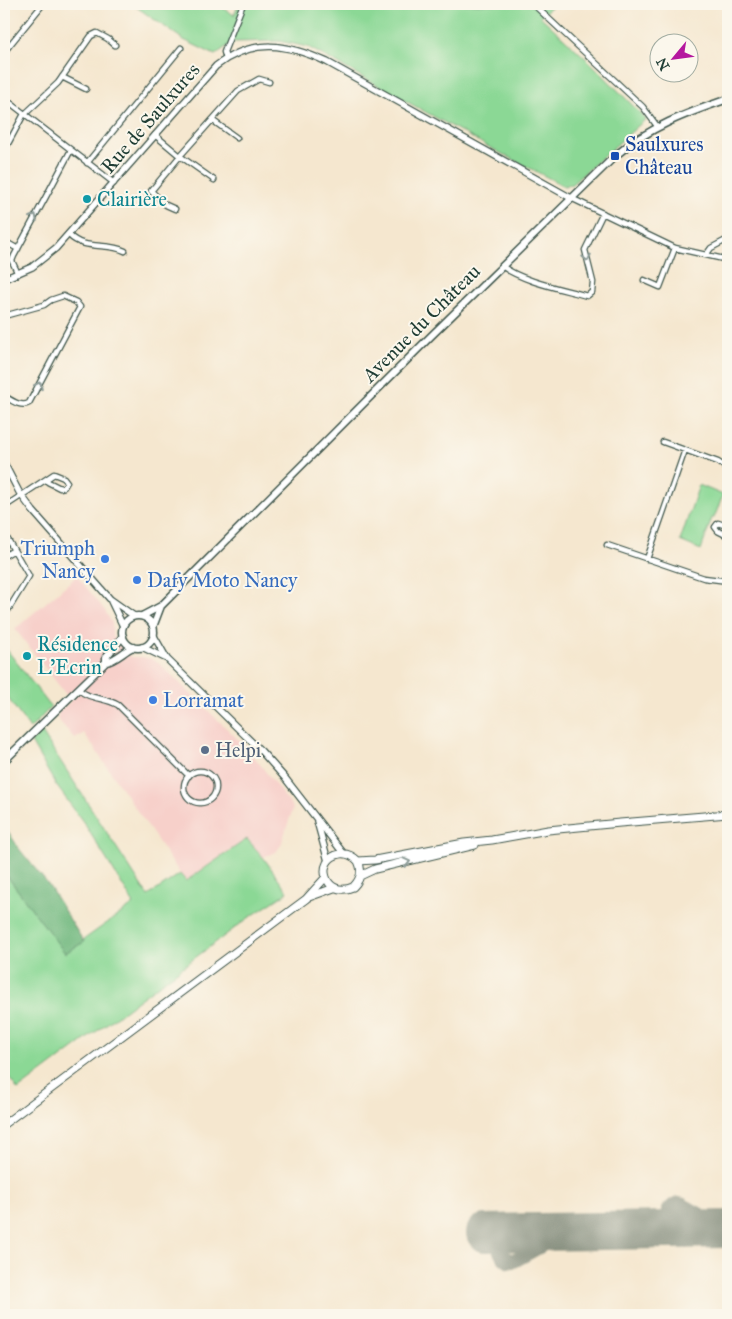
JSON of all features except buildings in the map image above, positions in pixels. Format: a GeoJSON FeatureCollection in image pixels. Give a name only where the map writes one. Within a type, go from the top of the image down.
{"type":"FeatureCollection","features":[{"type":"Feature","properties":{"kind":"main road","name":"Avenue du Château"},"geometry":{"type":"LineString","coordinates":[[142,616],[161,606],[614,156],[657,126],[690,112],[728,100]]}},
{"type":"Feature","properties":{"kind":"main road","name":"Avenue du Château"},"geometry":{"type":"LineString","coordinates":[[154,627],[161,606]]}},
{"type":"Feature","properties":{"kind":"main road"},"geometry":{"type":"LineString","coordinates":[[4,760],[106,662],[133,647],[142,647],[148,644],[154,636],[154,627],[151,622],[142,616],[129,618],[123,626],[123,636],[128,644],[133,647]]}},
{"type":"Feature","properties":{"kind":"main road"},"geometry":{"type":"LineString","coordinates":[[106,662],[106,658],[123,636]]}},
{"type":"Feature","properties":{"kind":"main road"},"geometry":{"type":"LineString","coordinates":[[358,861],[374,860],[464,843],[584,826],[728,814]]}},
{"type":"Feature","properties":{"kind":"main road"},"geometry":{"type":"LineString","coordinates":[[360,876],[375,869],[492,840]]}},
{"type":"Feature","properties":{"kind":"main road"},"geometry":{"type":"LineString","coordinates":[[306,899],[334,888],[341,890],[353,887],[360,876],[360,866],[358,861],[350,855],[344,854],[333,857],[328,861],[326,877],[334,888]]}},
{"type":"Feature","properties":{"kind":"main road"},"geometry":{"type":"LineString","coordinates":[[4,1124],[306,899],[326,877]]}},
{"type":"Feature","properties":{"kind":"street"},"geometry":{"type":"LineString","coordinates":[[4,52],[43,4]]}},
{"type":"Feature","properties":{"kind":"street"},"geometry":{"type":"LineString","coordinates":[[243,4],[225,48],[224,52],[229,57],[243,50],[264,46],[282,46],[305,52],[571,198],[675,248],[728,260]]}},
{"type":"Feature","properties":{"kind":"street"},"geometry":{"type":"LineString","coordinates":[[533,4],[643,107],[657,126]]}},
{"type":"Feature","properties":{"kind":"street"},"geometry":{"type":"LineString","coordinates":[[4,151],[24,114],[62,77],[93,34],[108,38],[115,45]]}},
{"type":"Feature","properties":{"kind":"street"},"geometry":{"type":"LineString","coordinates":[[87,163],[181,48]]}},
{"type":"Feature","properties":{"kind":"street","name":"Rue de Saulxures"},"geometry":{"type":"LineString","coordinates":[[4,279],[40,262],[69,235],[208,74],[229,57]]}},
{"type":"Feature","properties":{"kind":"street"},"geometry":{"type":"LineString","coordinates":[[62,77],[86,89]]}},
{"type":"Feature","properties":{"kind":"street"},"geometry":{"type":"LineString","coordinates":[[176,209],[166,205],[151,191],[238,91],[259,79],[269,82]]}},
{"type":"Feature","properties":{"kind":"street"},"geometry":{"type":"LineString","coordinates":[[4,98],[114,183]]}},
{"type":"Feature","properties":{"kind":"street"},"geometry":{"type":"LineString","coordinates":[[212,120],[236,138]]}},
{"type":"Feature","properties":{"kind":"street"},"geometry":{"type":"LineString","coordinates":[[155,135],[180,156],[214,180]]}},
{"type":"Feature","properties":{"kind":"street"},"geometry":{"type":"LineString","coordinates":[[18,274],[12,260],[71,150]]}},
{"type":"Feature","properties":{"kind":"street"},"geometry":{"type":"LineString","coordinates":[[502,266],[511,272],[553,287],[587,296],[592,292],[593,282],[585,250],[603,213]]}},
{"type":"Feature","properties":{"kind":"street"},"geometry":{"type":"LineString","coordinates":[[728,214],[728,221]]}},
{"type":"Feature","properties":{"kind":"street"},"geometry":{"type":"LineString","coordinates":[[69,235],[77,242],[125,252]]}},
{"type":"Feature","properties":{"kind":"street"},"geometry":{"type":"LineString","coordinates":[[706,255],[711,248],[728,239]]}},
{"type":"Feature","properties":{"kind":"street"},"geometry":{"type":"LineString","coordinates":[[4,241],[18,248]]}},
{"type":"Feature","properties":{"kind":"street"},"geometry":{"type":"LineString","coordinates":[[644,280],[660,287],[675,248]]}},
{"type":"Feature","properties":{"kind":"street"},"geometry":{"type":"LineString","coordinates":[[4,316],[44,305],[51,300],[65,296],[76,302],[80,307],[29,403],[25,405],[20,404],[4,396]]}},
{"type":"Feature","properties":{"kind":"street"},"geometry":{"type":"LineString","coordinates":[[663,442],[718,462],[728,468]]}},
{"type":"Feature","properties":{"kind":"street"},"geometry":{"type":"LineString","coordinates":[[647,559],[685,450]]}},
{"type":"Feature","properties":{"kind":"street"},"geometry":{"type":"LineString","coordinates":[[4,463],[22,496],[110,600],[123,626]]}},
{"type":"Feature","properties":{"kind":"street"},"geometry":{"type":"LineString","coordinates":[[4,507],[47,479]]}},
{"type":"Feature","properties":{"kind":"street"},"geometry":{"type":"LineString","coordinates":[[728,528],[718,523],[715,527],[724,534],[728,532]]}},
{"type":"Feature","properties":{"kind":"street"},"geometry":{"type":"LineString","coordinates":[[4,533],[29,576],[8,610],[4,613]]}},
{"type":"Feature","properties":{"kind":"street"},"geometry":{"type":"LineString","coordinates":[[607,545],[704,578],[728,581]]}},
{"type":"Feature","properties":{"kind":"street"},"geometry":{"type":"LineString","coordinates":[[4,556],[14,550]]}},
{"type":"Feature","properties":{"kind":"street"},"geometry":{"type":"LineString","coordinates":[[110,600],[134,616]]}},
{"type":"Feature","properties":{"kind":"street"},"geometry":{"type":"LineString","coordinates":[[154,636],[167,659],[261,751],[285,778],[344,854]]}},
{"type":"Feature","properties":{"kind":"street"},"geometry":{"type":"LineString","coordinates":[[142,647],[167,659]]}},
{"type":"Feature","properties":{"kind":"street"},"geometry":{"type":"LineString","coordinates":[[78,689],[88,697],[118,705],[189,776]]}},
{"type":"Feature","properties":{"kind":"street"},"geometry":{"type":"LineString","coordinates":[[196,771],[212,776],[216,788],[210,800],[197,803],[187,796],[184,787],[189,776],[196,771]]}},
{"type":"Feature","properties":{"kind":"street"},"geometry":{"type":"LineString","coordinates":[[316,819],[328,861]]}},
{"type":"Feature","properties":{"kind":"shaded area"},"geometry":{"type":"Polygon","coordinates":[[[77,576],[104,609],[112,623],[112,636],[131,657],[152,659],[159,663],[250,751],[293,808],[281,845],[276,852],[263,857],[247,839],[185,881],[84,733],[75,739],[56,717],[59,715],[57,713],[71,701],[15,629],[77,576]]]}},
{"type":"Feature","properties":{"kind":"green space"},"geometry":{"type":"Polygon","coordinates":[[[132,4],[217,4],[234,15],[239,4],[555,4],[540,16],[593,65],[646,119],[572,184],[564,186],[487,146],[308,47],[279,41],[233,42],[215,55],[184,40],[132,4]]]}},
{"type":"Feature","properties":{"kind":"green space"},"geometry":{"type":"Polygon","coordinates":[[[699,485],[723,495],[714,518],[712,518],[701,550],[680,541],[699,485]]]}},
{"type":"Feature","properties":{"kind":"green space"},"geometry":{"type":"Polygon","coordinates":[[[4,646],[51,707],[30,729],[4,695],[4,646]]]}},
{"type":"Feature","properties":{"kind":"green space"},"geometry":{"type":"Polygon","coordinates":[[[41,731],[148,896],[180,874],[186,881],[247,839],[263,857],[288,892],[247,919],[18,1090],[4,1070],[4,872],[65,953],[84,942],[83,940],[134,904],[84,823],[56,785],[31,742],[41,731]]]}},
{"type":"Feature","properties":{"kind":"green space"},"geometry":{"type":"Polygon","coordinates":[[[4,825],[20,850],[47,883],[84,942],[65,953],[4,872],[4,825]]]}},
{"type":"Feature","properties":{"kind":"taxiway"},"geometry":{"type":"LineString","coordinates":[[693,1230],[679,1233],[673,1231],[669,1226],[667,1215],[677,1204],[725,1229]]}},
{"type":"Feature","properties":{"kind":"taxiway"},"geometry":{"type":"LineString","coordinates":[[531,1232],[520,1227],[507,1229],[500,1238],[499,1244],[503,1256],[509,1261],[515,1260],[565,1232]]}},
{"type":"Feature","properties":{"kind":"runway"},"geometry":{"type":"LineString","coordinates":[[485,1233],[728,1229]]}},
{"type":"Feature","properties":{"kind":"place","name":"Saulxures Château"},"geometry":{"type":"Point","coordinates":[615,156]}},
{"type":"Feature","properties":{"kind":"place","name":"Clairière"},"geometry":{"type":"Point","coordinates":[87,199]}},
{"type":"Feature","properties":{"kind":"place","name":"Triumph Nancy"},"geometry":{"type":"Point","coordinates":[105,559]}},
{"type":"Feature","properties":{"kind":"place","name":"Dafy Moto Nancy"},"geometry":{"type":"Point","coordinates":[137,580]}},
{"type":"Feature","properties":{"kind":"place","name":"Résidence L'Ecrin"},"geometry":{"type":"Point","coordinates":[27,656]}},
{"type":"Feature","properties":{"kind":"place","name":"Lorramat"},"geometry":{"type":"Point","coordinates":[153,700]}},
{"type":"Feature","properties":{"kind":"place","name":"Helpi"},"geometry":{"type":"Point","coordinates":[205,750]}}]}
